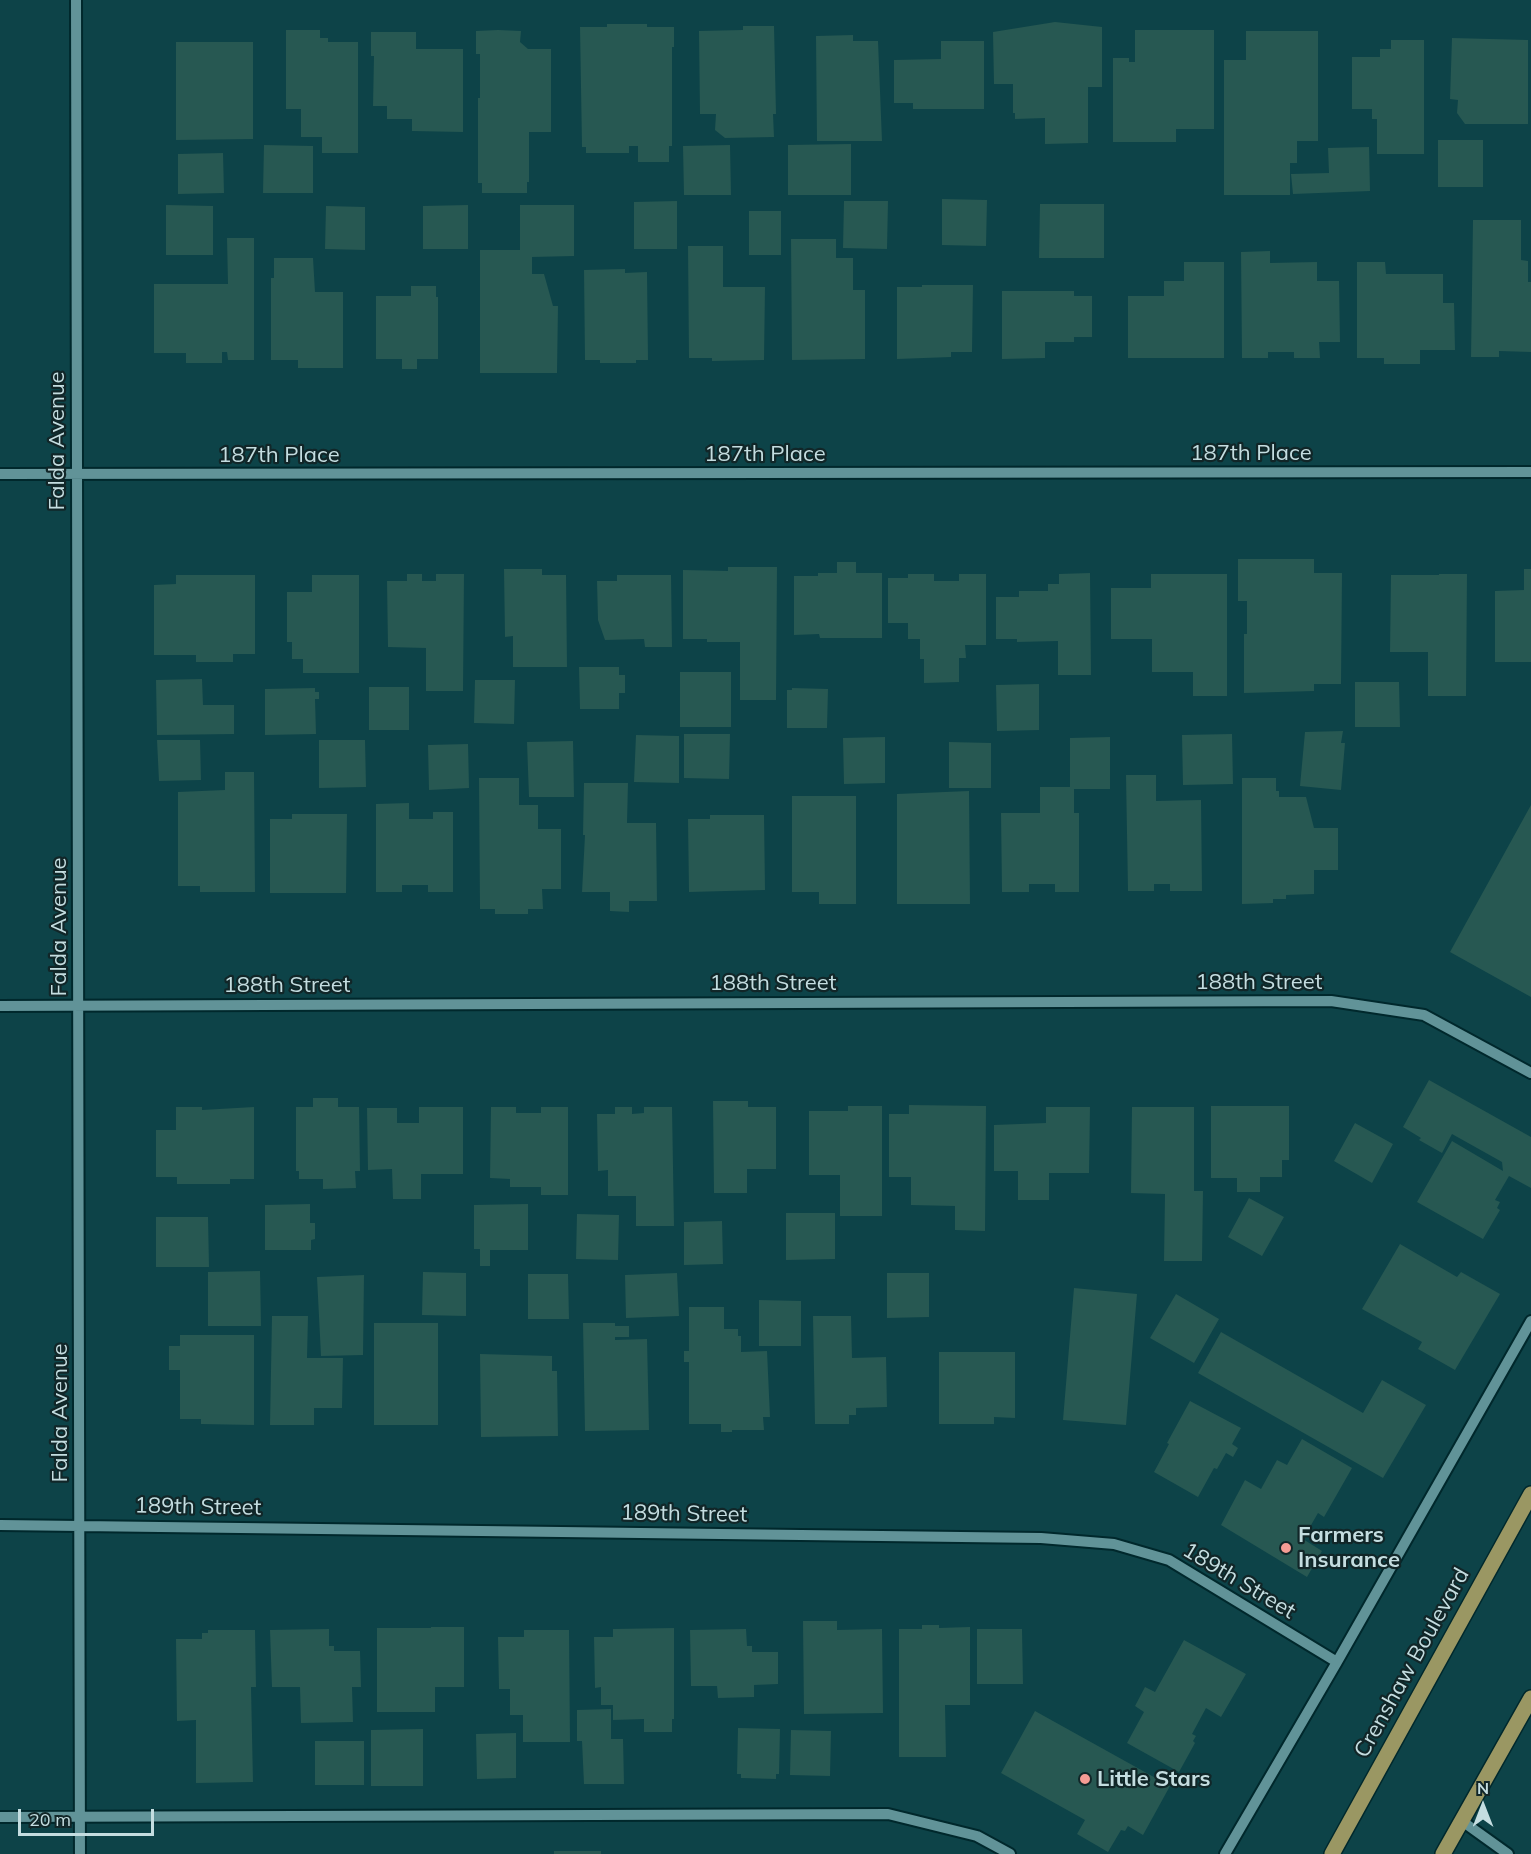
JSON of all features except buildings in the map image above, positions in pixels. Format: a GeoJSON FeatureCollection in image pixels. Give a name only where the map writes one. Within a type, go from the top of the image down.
{"type":"FeatureCollection","features":[{"type":"Feature","properties":{"kind":"main road","name":"Crenshaw Boulevard"},"geometry":{"type":"LineString","coordinates":[[1332,1854],[1531,1494]]}},
{"type":"Feature","properties":{"kind":"main road"},"geometry":{"type":"LineString","coordinates":[[1443,1854],[1531,1698]]}},
{"type":"Feature","properties":{"kind":"street","name":"Falda Avenue"},"geometry":{"type":"LineString","coordinates":[[76,0],[80,1854]]}},
{"type":"Feature","properties":{"kind":"street","name":"187th Place"},"geometry":{"type":"LineString","coordinates":[[0,474],[1531,472]]}},
{"type":"Feature","properties":{"kind":"street","name":"188th Street"},"geometry":{"type":"LineString","coordinates":[[0,1006],[1330,1001],[1424,1016],[1531,1073]]}},
{"type":"Feature","properties":{"kind":"street"},"geometry":{"type":"LineString","coordinates":[[1225,1854],[1531,1321]]}},
{"type":"Feature","properties":{"kind":"street","name":"189th Street"},"geometry":{"type":"LineString","coordinates":[[0,1525],[1041,1538],[1114,1544],[1170,1560],[1337,1662]]}},
{"type":"Feature","properties":{"kind":"street"},"geometry":{"type":"LineString","coordinates":[[0,1817],[888,1814],[977,1836],[1011,1854]]}},
{"type":"Feature","properties":{"kind":"street"},"geometry":{"type":"LineString","coordinates":[[1462,1821],[1508,1854]]}},
{"type":"Feature","properties":{"kind":"place","name":"Farmers Insurance"},"geometry":{"type":"Point","coordinates":[1286,1548]}},
{"type":"Feature","properties":{"kind":"place","name":"Little Stars"},"geometry":{"type":"Point","coordinates":[1085,1779]}}]}
